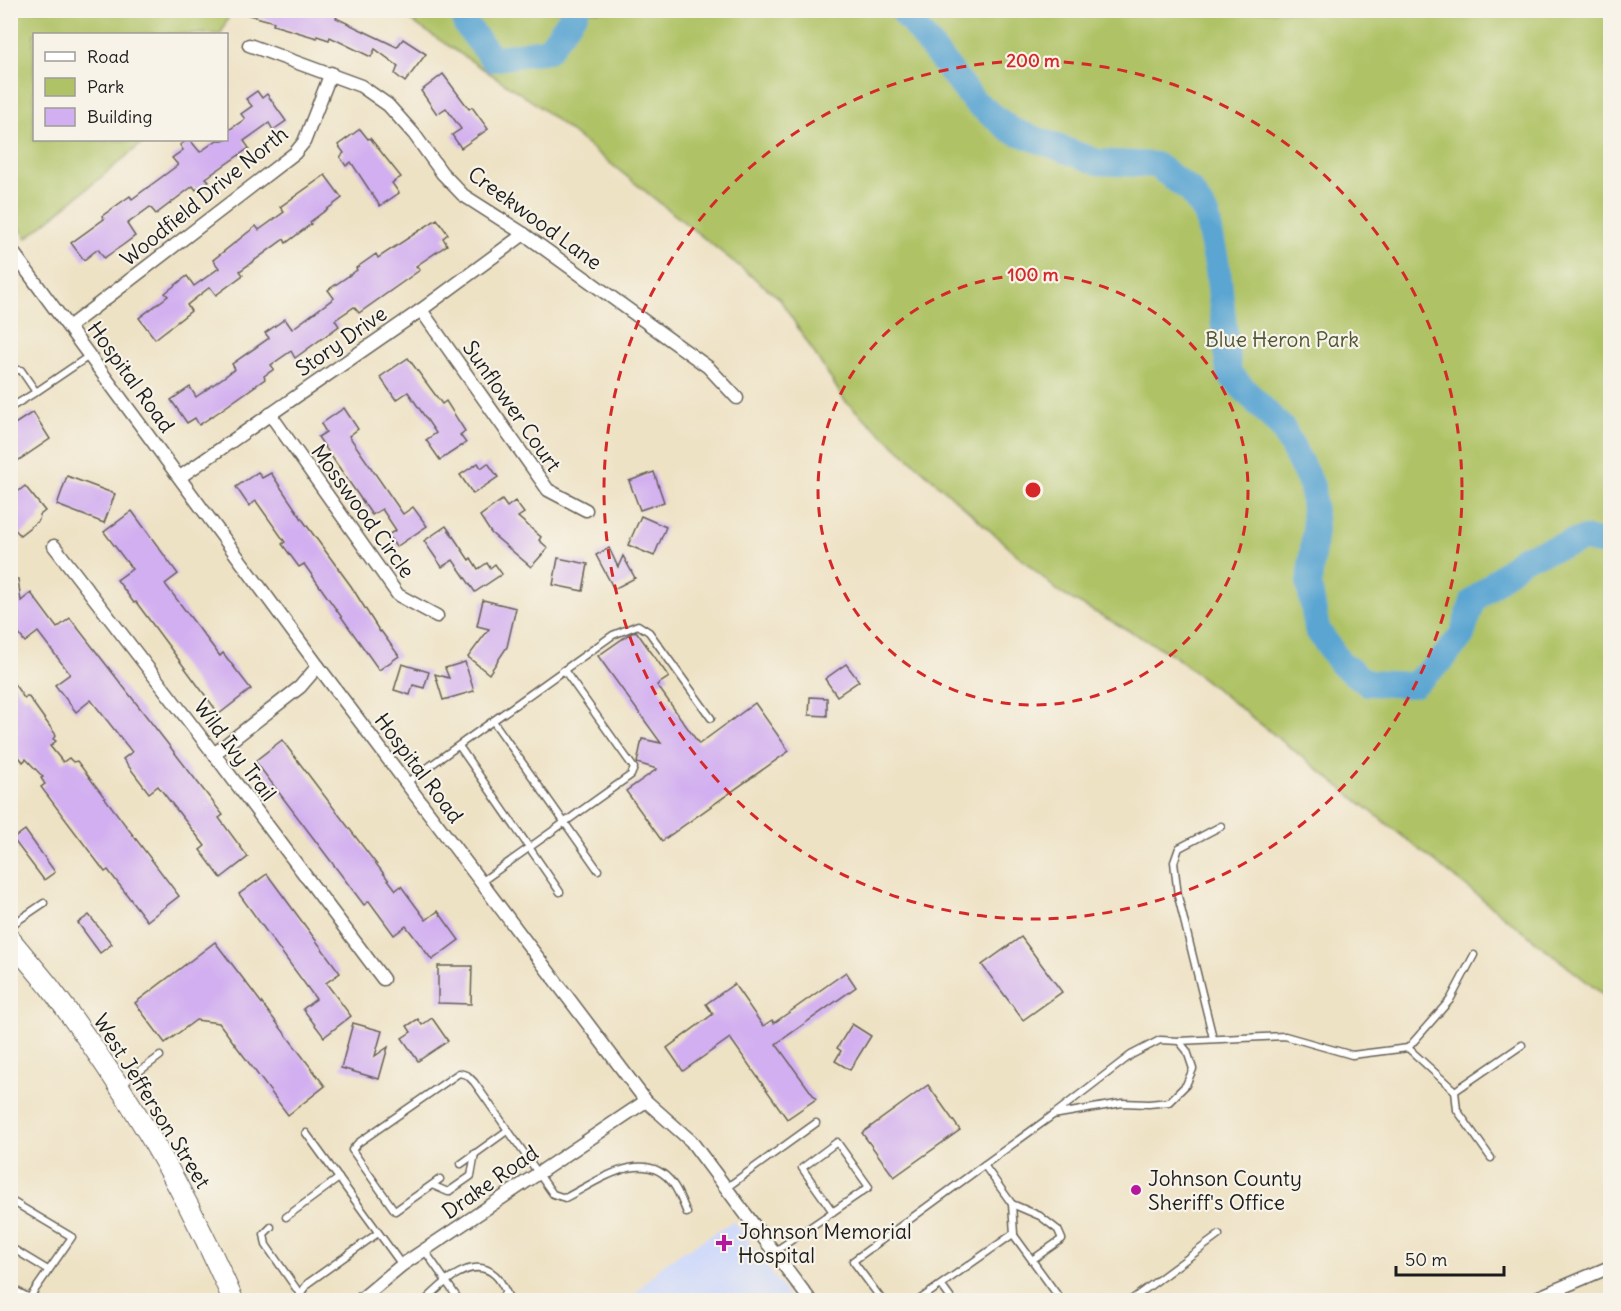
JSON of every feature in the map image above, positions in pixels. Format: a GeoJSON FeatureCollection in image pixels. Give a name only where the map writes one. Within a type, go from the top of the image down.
{"type":"FeatureCollection","features":[{"type":"Feature","properties":{"kind":"main road","name":"West Jefferson Street"},"geometry":{"type":"LineString","coordinates":[[11,940],[18,963],[47,984],[87,1039],[170,1169],[213,1255],[232,1300]]}},
{"type":"Feature","properties":{"kind":"street","name":"Creekwood Lane"},"geometry":{"type":"LineString","coordinates":[[249,45],[361,86],[388,105],[414,134],[442,173],[463,195],[524,234],[708,367],[737,398]]}},
{"type":"Feature","properties":{"kind":"street","name":"Woodfield Drive North"},"geometry":{"type":"LineString","coordinates":[[70,326],[295,153],[307,135],[331,74]]}},
{"type":"Feature","properties":{"kind":"street","name":"Story Drive"},"geometry":{"type":"LineString","coordinates":[[180,477],[420,310],[524,234]]}},
{"type":"Feature","properties":{"kind":"street","name":"Hospital Road"},"geometry":{"type":"LineString","coordinates":[[10,248],[70,326],[318,666],[646,1101],[691,1141],[810,1300]]}},
{"type":"Feature","properties":{"kind":"street","name":"Sunflower Court"},"geometry":{"type":"LineString","coordinates":[[420,310],[548,490],[586,510]]}},
{"type":"Feature","properties":{"kind":"street","name":"Mosswood Circle"},"geometry":{"type":"LineString","coordinates":[[270,414],[398,595],[437,616]]}},
{"type":"Feature","properties":{"kind":"street","name":"Wild Ivy Trail"},"geometry":{"type":"LineString","coordinates":[[54,546],[214,753],[383,979]]}},
{"type":"Feature","properties":{"kind":"street"},"geometry":{"type":"LineString","coordinates":[[214,753],[300,687],[318,666]]}},
{"type":"Feature","properties":{"kind":"street","name":"Drake Road"},"geometry":{"type":"LineString","coordinates":[[360,1300],[402,1265],[537,1172],[646,1101]]}},
{"type":"Feature","properties":{"kind":"street"},"geometry":{"type":"LineString","coordinates":[[1532,1300],[1611,1267]]}},
{"type":"Feature","properties":{"kind":"street"},"geometry":{"type":"LineString","coordinates":[[10,1291],[27,1300]]}},
{"type":"Feature","properties":{"kind":"lane"},"geometry":{"type":"LineString","coordinates":[[10,408],[90,355]]}},
{"type":"Feature","properties":{"kind":"lane"},"geometry":{"type":"LineString","coordinates":[[10,370],[21,370],[36,392]]}},
{"type":"Feature","properties":{"kind":"lane"},"geometry":{"type":"LineString","coordinates":[[406,783],[613,635],[638,625],[649,632],[711,718]]}},
{"type":"Feature","properties":{"kind":"lane"},"geometry":{"type":"LineString","coordinates":[[481,882],[631,775],[634,768],[564,670]]}},
{"type":"Feature","properties":{"kind":"lane"},"geometry":{"type":"LineString","coordinates":[[493,721],[598,870]]}},
{"type":"Feature","properties":{"kind":"lane"},"geometry":{"type":"LineString","coordinates":[[459,746],[560,892]]}},
{"type":"Feature","properties":{"kind":"lane"},"geometry":{"type":"LineString","coordinates":[[1213,1038],[1178,896],[1174,862],[1179,848],[1221,826]]}},
{"type":"Feature","properties":{"kind":"lane"},"geometry":{"type":"LineString","coordinates":[[10,926],[44,903]]}},
{"type":"Feature","properties":{"kind":"lane"},"geometry":{"type":"LineString","coordinates":[[882,1300],[853,1262],[1131,1055],[1160,1040],[1213,1038],[1285,1036],[1352,1055],[1408,1047],[1450,1000],[1474,955]]}},
{"type":"Feature","properties":{"kind":"lane"},"geometry":{"type":"LineString","coordinates":[[1053,1115],[1122,1103],[1149,1104],[1168,1101],[1186,1085],[1193,1068],[1187,1051],[1179,1041]]}},
{"type":"Feature","properties":{"kind":"lane"},"geometry":{"type":"LineString","coordinates":[[1455,1091],[1522,1045]]}},
{"type":"Feature","properties":{"kind":"lane"},"geometry":{"type":"LineString","coordinates":[[1408,1047],[1455,1091],[1457,1110],[1491,1158]]}},
{"type":"Feature","properties":{"kind":"lane"},"geometry":{"type":"LineString","coordinates":[[118,1088],[160,1056]]}},
{"type":"Feature","properties":{"kind":"lane"},"geometry":{"type":"LineString","coordinates":[[440,1179],[395,1211],[352,1150],[358,1143],[459,1073],[467,1075],[474,1082],[553,1194],[565,1198],[614,1173],[640,1165],[658,1168],[674,1184],[687,1213]]}},
{"type":"Feature","properties":{"kind":"lane"},"geometry":{"type":"LineString","coordinates":[[726,1188],[816,1123]]}},
{"type":"Feature","properties":{"kind":"lane"},"geometry":{"type":"LineString","coordinates":[[461,1164],[508,1130]]}},
{"type":"Feature","properties":{"kind":"lane"},"geometry":{"type":"LineString","coordinates":[[306,1133],[402,1265]]}},
{"type":"Feature","properties":{"kind":"lane"},"geometry":{"type":"LineString","coordinates":[[774,1252],[832,1212],[869,1186],[837,1142],[802,1168],[832,1212]]}},
{"type":"Feature","properties":{"kind":"lane"},"geometry":{"type":"LineString","coordinates":[[432,1185],[448,1192],[471,1176],[476,1154]]}},
{"type":"Feature","properties":{"kind":"lane"},"geometry":{"type":"LineString","coordinates":[[984,1165],[1012,1204],[1040,1216],[1058,1230],[1062,1239],[1032,1260]]}},
{"type":"Feature","properties":{"kind":"lane"},"geometry":{"type":"LineString","coordinates":[[285,1217],[339,1178]]}},
{"type":"Feature","properties":{"kind":"lane"},"geometry":{"type":"LineString","coordinates":[[10,1200],[72,1237],[27,1300]]}},
{"type":"Feature","properties":{"kind":"lane"},"geometry":{"type":"LineString","coordinates":[[1012,1204],[1014,1234],[1061,1300]]}},
{"type":"Feature","properties":{"kind":"lane"},"geometry":{"type":"LineString","coordinates":[[271,1227],[264,1233],[266,1245],[305,1300]]}},
{"type":"Feature","properties":{"kind":"lane"},"geometry":{"type":"LineString","coordinates":[[300,1294],[308,1283],[378,1233]]}},
{"type":"Feature","properties":{"kind":"lane"},"geometry":{"type":"LineString","coordinates":[[919,1300],[1014,1234]]}},
{"type":"Feature","properties":{"kind":"lane"},"geometry":{"type":"LineString","coordinates":[[1131,1300],[1219,1235]]}},
{"type":"Feature","properties":{"kind":"lane"},"geometry":{"type":"LineString","coordinates":[[10,1247],[48,1269]]}},
{"type":"Feature","properties":{"kind":"lane"},"geometry":{"type":"LineString","coordinates":[[425,1251],[459,1300]]}},
{"type":"Feature","properties":{"kind":"lane"},"geometry":{"type":"LineString","coordinates":[[426,1300],[445,1281],[472,1268],[486,1269],[497,1276],[510,1300]]}},
{"type":"Feature","properties":{"kind":"lane"},"geometry":{"type":"LineString","coordinates":[[940,1285],[952,1300]]}},
{"type":"Feature","properties":{"kind":"lane"},"geometry":{"type":"LineString","coordinates":[[500,1300],[506,1292]]}},
{"type":"Feature","properties":{"kind":"lane"},"geometry":{"type":"LineString","coordinates":[[723,1300],[728,1297],[731,1300]]}},
{"type":"Feature","properties":{"kind":"shaded area","name":"Johnson Memorial Hospital"},"geometry":{"type":"Polygon","coordinates":[[[734,1221],[791,1300],[629,1300],[663,1264],[734,1221]]]}},
{"type":"Feature","properties":{"kind":"green space"},"geometry":{"type":"Polygon","coordinates":[[[11,10],[231,11],[221,33],[33,33],[33,141],[145,141],[27,238],[11,217],[11,10]]]}},
{"type":"Feature","properties":{"kind":"green space","name":"Blue Heron Park"},"geometry":{"type":"Polygon","coordinates":[[[405,11],[1610,11],[1610,1000],[1173,655],[1060,593],[845,401],[779,298],[536,104],[411,21],[405,11]]]}},
{"type":"Feature","properties":{"kind":"building"},"geometry":{"type":"Polygon","coordinates":[[[246,10],[328,10],[338,14],[336,18],[397,47],[403,39],[426,54],[405,82],[395,74],[398,66],[375,49],[371,57],[330,37],[329,40],[317,36],[317,38],[273,25],[274,22],[245,14],[246,10]]]}},
{"type":"Feature","properties":{"kind":"building"},"geometry":{"type":"Polygon","coordinates":[[[443,74],[469,109],[472,107],[488,129],[461,148],[452,135],[461,129],[446,108],[437,114],[421,91],[443,74]]]}},
{"type":"Feature","properties":{"kind":"building"},"geometry":{"type":"Polygon","coordinates":[[[257,91],[262,98],[267,94],[286,121],[273,130],[269,123],[244,141],[249,148],[206,178],[209,181],[196,190],[193,186],[156,214],[150,207],[127,224],[135,236],[123,245],[104,258],[98,249],[84,260],[71,243],[104,219],[102,216],[130,196],[132,199],[178,165],[172,158],[183,150],[180,145],[186,141],[191,141],[200,152],[216,141],[228,141],[228,131],[245,119],[241,114],[252,106],[246,99],[257,91]]]}},
{"type":"Feature","properties":{"kind":"building"},"geometry":{"type":"Polygon","coordinates":[[[360,129],[401,177],[392,183],[399,193],[380,206],[351,162],[346,166],[340,157],[344,153],[338,145],[360,129]]]}},
{"type":"Feature","properties":{"kind":"building"},"geometry":{"type":"Polygon","coordinates":[[[325,175],[342,198],[286,243],[284,239],[240,271],[243,275],[216,295],[210,287],[187,305],[191,311],[155,339],[139,318],[168,296],[165,293],[187,276],[194,286],[219,268],[213,260],[256,226],[259,230],[284,212],[280,207],[325,175]]]}},
{"type":"Feature","properties":{"kind":"building"},"geometry":{"type":"Polygon","coordinates":[[[437,219],[448,234],[443,238],[447,245],[416,266],[420,270],[359,313],[354,307],[335,320],[339,326],[295,358],[291,351],[271,365],[274,369],[264,376],[265,379],[199,425],[195,418],[187,423],[171,400],[190,387],[196,397],[235,369],[232,364],[269,338],[265,333],[285,319],[292,329],[334,298],[328,290],[357,270],[356,268],[376,254],[378,258],[437,219]]]}},
{"type":"Feature","properties":{"kind":"building"},"geometry":{"type":"Polygon","coordinates":[[[408,358],[442,404],[446,401],[465,431],[460,435],[466,443],[440,460],[426,440],[436,433],[408,392],[396,400],[380,377],[408,358]]]}},
{"type":"Feature","properties":{"kind":"building"},"geometry":{"type":"Polygon","coordinates":[[[344,408],[358,429],[349,436],[403,514],[413,507],[427,526],[396,547],[388,535],[396,530],[382,509],[372,515],[318,437],[326,432],[321,424],[344,408]]]}},
{"type":"Feature","properties":{"kind":"building"},"geometry":{"type":"Polygon","coordinates":[[[33,412],[50,439],[10,466],[10,427],[33,412]]]}},
{"type":"Feature","properties":{"kind":"building"},"geometry":{"type":"Polygon","coordinates":[[[478,463],[481,468],[488,463],[498,477],[473,494],[460,475],[478,463]]]}},
{"type":"Feature","properties":{"kind":"building"},"geometry":{"type":"Polygon","coordinates":[[[258,472],[262,478],[271,473],[351,586],[380,632],[399,656],[379,670],[304,564],[299,567],[282,544],[285,542],[256,501],[249,506],[236,487],[258,472]]]}},
{"type":"Feature","properties":{"kind":"building"},"geometry":{"type":"Polygon","coordinates":[[[654,472],[664,502],[640,510],[629,481],[654,472]]]}},
{"type":"Feature","properties":{"kind":"building"},"geometry":{"type":"Polygon","coordinates":[[[67,476],[115,494],[104,523],[57,505],[67,476]]]}},
{"type":"Feature","properties":{"kind":"building"},"geometry":{"type":"Polygon","coordinates":[[[25,486],[45,511],[40,515],[39,520],[20,535],[10,524],[10,498],[25,486]]]}},
{"type":"Feature","properties":{"kind":"building"},"geometry":{"type":"Polygon","coordinates":[[[502,500],[507,507],[515,501],[524,513],[518,517],[541,537],[539,540],[548,548],[531,567],[491,533],[480,516],[502,500]]]}},
{"type":"Feature","properties":{"kind":"building"},"geometry":{"type":"Polygon","coordinates":[[[132,511],[178,574],[165,584],[220,656],[223,653],[251,689],[219,714],[117,580],[132,569],[104,532],[132,511]]]}},
{"type":"Feature","properties":{"kind":"building"},"geometry":{"type":"Polygon","coordinates":[[[641,516],[666,527],[654,556],[628,545],[641,516]]]}},
{"type":"Feature","properties":{"kind":"building"},"geometry":{"type":"Polygon","coordinates":[[[446,526],[469,560],[471,558],[478,569],[487,563],[490,568],[495,564],[502,574],[475,592],[453,560],[442,567],[424,541],[446,526]]]}},
{"type":"Feature","properties":{"kind":"building"},"geometry":{"type":"Polygon","coordinates":[[[609,548],[618,567],[623,556],[635,578],[614,589],[596,555],[609,548]]]}},
{"type":"Feature","properties":{"kind":"building"},"geometry":{"type":"Polygon","coordinates":[[[558,558],[588,564],[583,591],[553,585],[558,558]]]}},
{"type":"Feature","properties":{"kind":"building"},"geometry":{"type":"Polygon","coordinates":[[[10,579],[18,579],[21,601],[31,593],[57,628],[70,618],[223,815],[219,818],[248,857],[221,878],[200,850],[205,846],[158,786],[149,793],[123,759],[132,752],[91,700],[76,712],[55,685],[70,674],[38,632],[25,642],[10,623],[10,579]]]}},
{"type":"Feature","properties":{"kind":"building"},"geometry":{"type":"Polygon","coordinates":[[[483,600],[516,608],[507,647],[489,674],[468,657],[489,629],[477,626],[483,600]]]}},
{"type":"Feature","properties":{"kind":"building"},"geometry":{"type":"Polygon","coordinates":[[[636,631],[669,677],[657,685],[699,744],[755,703],[789,751],[662,841],[626,791],[657,769],[637,763],[642,739],[661,743],[598,656],[636,631]]]}},
{"type":"Feature","properties":{"kind":"building"},"geometry":{"type":"Polygon","coordinates":[[[465,662],[474,691],[443,700],[435,674],[449,678],[445,668],[465,662]]]}},
{"type":"Feature","properties":{"kind":"building"},"geometry":{"type":"Polygon","coordinates":[[[402,664],[429,672],[424,688],[413,685],[410,695],[394,690],[402,664]]]}},
{"type":"Feature","properties":{"kind":"building"},"geometry":{"type":"Polygon","coordinates":[[[846,664],[859,681],[837,696],[825,679],[846,664]]]}},
{"type":"Feature","properties":{"kind":"building"},"geometry":{"type":"Polygon","coordinates":[[[10,678],[24,698],[28,696],[56,735],[53,739],[56,741],[50,746],[63,762],[69,758],[73,762],[77,761],[179,896],[147,921],[108,870],[105,872],[41,787],[45,784],[41,778],[43,777],[26,759],[23,762],[10,745],[10,678]]]}},
{"type":"Feature","properties":{"kind":"building"},"geometry":{"type":"Polygon","coordinates":[[[810,697],[827,698],[827,716],[809,715],[810,697]]]}},
{"type":"Feature","properties":{"kind":"building"},"geometry":{"type":"Polygon","coordinates":[[[282,740],[396,890],[401,886],[426,920],[438,911],[459,940],[432,960],[406,926],[394,935],[369,901],[364,905],[255,761],[282,740]]]}},
{"type":"Feature","properties":{"kind":"building"},"geometry":{"type":"Polygon","coordinates":[[[25,830],[55,872],[44,880],[13,839],[25,830]]]}},
{"type":"Feature","properties":{"kind":"building"},"geometry":{"type":"Polygon","coordinates":[[[267,874],[340,973],[326,983],[351,1016],[324,1037],[303,1009],[316,999],[239,894],[267,874]]]}},
{"type":"Feature","properties":{"kind":"building"},"geometry":{"type":"Polygon","coordinates":[[[89,915],[112,944],[100,953],[78,923],[89,915]]]}},
{"type":"Feature","properties":{"kind":"building"},"geometry":{"type":"Polygon","coordinates":[[[1021,937],[1062,992],[1023,1020],[982,965],[1021,937]]]}},
{"type":"Feature","properties":{"kind":"building"},"geometry":{"type":"Polygon","coordinates":[[[215,942],[325,1086],[288,1115],[219,1023],[196,1020],[165,1043],[135,1003],[215,942]]]}},
{"type":"Feature","properties":{"kind":"building"},"geometry":{"type":"Polygon","coordinates":[[[438,966],[472,966],[471,1004],[438,1003],[438,966]]]}},
{"type":"Feature","properties":{"kind":"building"},"geometry":{"type":"Polygon","coordinates":[[[846,972],[856,987],[776,1044],[816,1099],[787,1119],[730,1038],[683,1071],[667,1048],[713,1014],[706,1004],[734,984],[763,1026],[772,1020],[774,1023],[846,972]]]}},
{"type":"Feature","properties":{"kind":"building"},"geometry":{"type":"Polygon","coordinates":[[[432,1018],[448,1041],[418,1061],[402,1038],[411,1032],[407,1026],[418,1019],[422,1025],[432,1018]]]}},
{"type":"Feature","properties":{"kind":"building"},"geometry":{"type":"Polygon","coordinates":[[[353,1023],[382,1031],[375,1056],[388,1047],[379,1079],[341,1068],[353,1023]]]}},
{"type":"Feature","properties":{"kind":"building"},"geometry":{"type":"Polygon","coordinates":[[[852,1024],[871,1036],[850,1070],[835,1061],[841,1051],[837,1048],[852,1024]]]}},
{"type":"Feature","properties":{"kind":"building"},"geometry":{"type":"Polygon","coordinates":[[[928,1085],[960,1130],[894,1177],[862,1133],[928,1085]]]}},
{"type":"Feature","properties":{"kind":"waterway"},"geometry":{"type":"LineString","coordinates":[[464,10],[466,25],[493,59],[548,50],[577,10]]}},
{"type":"Feature","properties":{"kind":"waterway"},"geometry":{"type":"LineString","coordinates":[[902,10],[974,101],[1011,130],[1097,162],[1156,165],[1191,191],[1207,217],[1218,270],[1229,374],[1283,429],[1312,486],[1315,529],[1309,584],[1317,629],[1340,663],[1367,683],[1413,685],[1441,661],[1462,635],[1473,601],[1523,558],[1584,539],[1610,544]]}},
{"type":"Feature","properties":{"kind":"place","name":"Johnson County Sheriff's Office"},"geometry":{"type":"Point","coordinates":[1136,1190]}},
{"type":"Feature","properties":{"kind":"place","name":"Johnson Memorial Hospital"},"geometry":{"type":"Point","coordinates":[724,1243]}}]}
